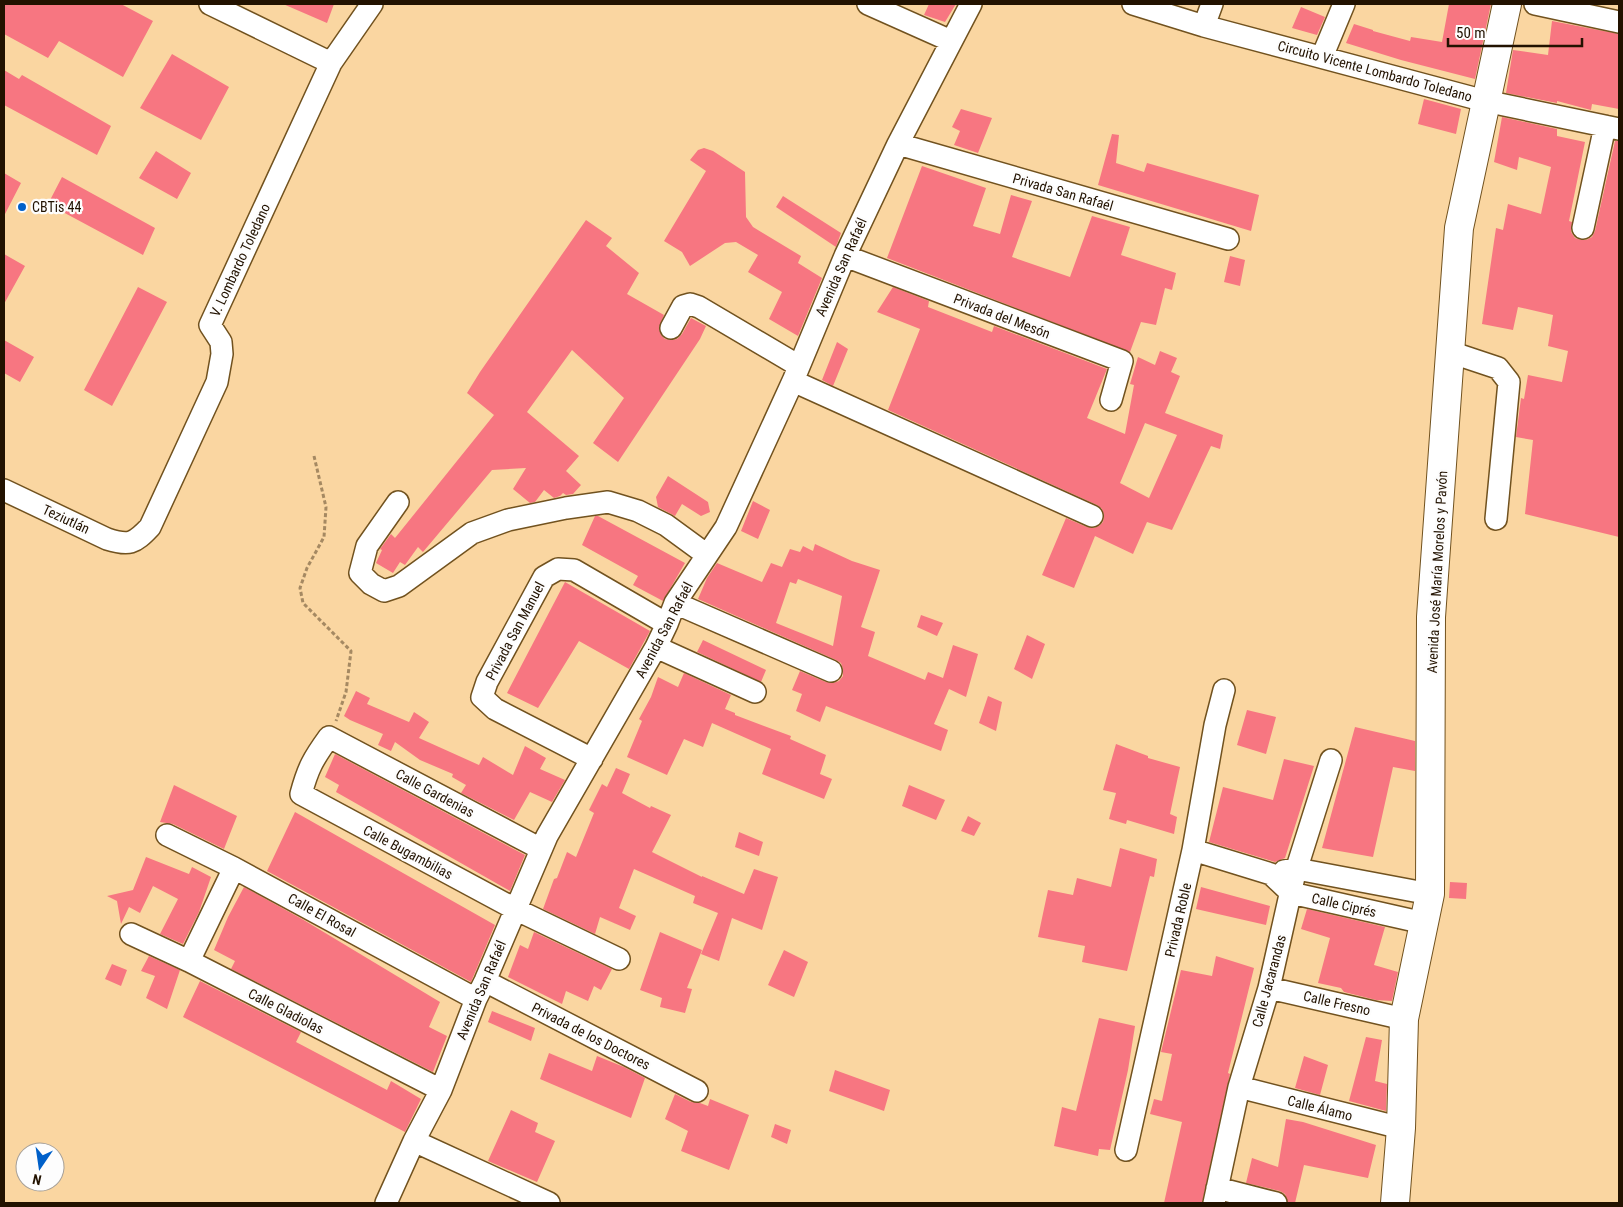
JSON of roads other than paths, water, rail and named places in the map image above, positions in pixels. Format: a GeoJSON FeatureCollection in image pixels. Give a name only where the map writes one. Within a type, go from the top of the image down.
{"type":"FeatureCollection","features":[{"type":"Feature","properties":{"kind":"main road","name":"Avenida José María Morelos y Pavón"},"geometry":{"type":"LineString","coordinates":[[1395,1203],[1401,1128],[1404,1019],[1430,894],[1431,617],[1459,228],[1507,4]]}},
{"type":"Feature","properties":{"kind":"street"},"geometry":{"type":"LineString","coordinates":[[210,4],[331,62]]}},
{"type":"Feature","properties":{"kind":"street","name":"V. Lombardo Toledano"},"geometry":{"type":"LineString","coordinates":[[130,542],[139,539],[150,527],[217,382],[222,342],[210,325],[331,62],[372,4]]}},
{"type":"Feature","properties":{"kind":"street"},"geometry":{"type":"LineString","coordinates":[[868,4],[900,10],[951,41]]}},
{"type":"Feature","properties":{"kind":"street","name":"Avenida San Rafaél"},"geometry":{"type":"LineString","coordinates":[[386,1203],[414,1141],[441,1090],[480,990],[547,836],[656,647],[675,603],[726,527],[796,374],[844,256],[898,144],[971,4]]}},
{"type":"Feature","properties":{"kind":"street","name":"Circuito Vicente Lombardo Toledano"},"geometry":{"type":"LineString","coordinates":[[1133,4],[1204,26],[1485,101],[1612,127]]}},
{"type":"Feature","properties":{"kind":"street"},"geometry":{"type":"LineString","coordinates":[[1204,26],[1212,4]]}},
{"type":"Feature","properties":{"kind":"street"},"geometry":{"type":"LineString","coordinates":[[1322,57],[1344,4]]}},
{"type":"Feature","properties":{"kind":"street"},"geometry":{"type":"LineString","coordinates":[[1535,4],[1619,22]]}},
{"type":"Feature","properties":{"kind":"street"},"geometry":{"type":"LineString","coordinates":[[1583,228],[1612,127]]}},
{"type":"Feature","properties":{"kind":"street","name":"Privada San Rafaél"},"geometry":{"type":"LineString","coordinates":[[898,144],[1228,239]]}},
{"type":"Feature","properties":{"kind":"street","name":"Privada del Mesón"},"geometry":{"type":"LineString","coordinates":[[844,256],[1122,361],[1112,400]]}},
{"type":"Feature","properties":{"kind":"street"},"geometry":{"type":"LineString","coordinates":[[672,328],[683,306],[690,304],[699,307],[796,374],[1092,516]]}},
{"type":"Feature","properties":{"kind":"street"},"geometry":{"type":"LineString","coordinates":[[1450,352],[1498,368],[1509,382],[1496,519]]}},
{"type":"Feature","properties":{"kind":"street","name":"Teziutlán"},"geometry":{"type":"LineString","coordinates":[[4,490],[107,539],[118,542],[130,542]]}},
{"type":"Feature","properties":{"kind":"street"},"geometry":{"type":"LineString","coordinates":[[398,502],[367,546],[360,573],[371,584],[384,591],[399,586],[472,533],[508,520],[566,508],[608,502],[638,511],[659,522],[707,555]]}},
{"type":"Feature","properties":{"kind":"street","name":"Privada San Manuel"},"geometry":{"type":"LineString","coordinates":[[592,759],[495,709],[482,697],[487,682],[544,577],[558,569],[574,570],[667,624]]}},
{"type":"Feature","properties":{"kind":"street"},"geometry":{"type":"LineString","coordinates":[[675,603],[831,671]]}},
{"type":"Feature","properties":{"kind":"street"},"geometry":{"type":"LineString","coordinates":[[656,647],[755,692]]}},
{"type":"Feature","properties":{"kind":"street","name":"Privada Roble"},"geometry":{"type":"LineString","coordinates":[[1126,1150],[1193,850],[1215,725],[1224,690]]}},
{"type":"Feature","properties":{"kind":"street","name":"Calle Bugambilias"},"geometry":{"type":"LineString","coordinates":[[329,738],[313,760],[306,775],[301,794],[515,909],[619,959]]}},
{"type":"Feature","properties":{"kind":"street","name":"Calle Gardenias"},"geometry":{"type":"LineString","coordinates":[[329,738],[541,849]]}},
{"type":"Feature","properties":{"kind":"street","name":"Calle Jacarandas"},"geometry":{"type":"LineString","coordinates":[[1215,1196],[1239,1087],[1269,988],[1297,869],[1331,760]]}},
{"type":"Feature","properties":{"kind":"street","name":"Calle El Rosal"},"geometry":{"type":"LineString","coordinates":[[167,835],[480,990]]}},
{"type":"Feature","properties":{"kind":"street","name":"Calle Ciprés"},"geometry":{"type":"LineString","coordinates":[[1193,850],[1271,874],[1291,893],[1424,924]]}},
{"type":"Feature","properties":{"kind":"street"},"geometry":{"type":"LineString","coordinates":[[189,960],[234,868]]}},
{"type":"Feature","properties":{"kind":"street","name":"Calle Ciprés"},"geometry":{"type":"LineString","coordinates":[[1271,874],[1297,869],[1430,894]]}},
{"type":"Feature","properties":{"kind":"street","name":"Calle Gladiolas"},"geometry":{"type":"LineString","coordinates":[[131,934],[189,960],[441,1090]]}},
{"type":"Feature","properties":{"kind":"street","name":"Calle Fresno"},"geometry":{"type":"LineString","coordinates":[[1269,988],[1404,1019]]}},
{"type":"Feature","properties":{"kind":"street","name":"Privada de los Doctores"},"geometry":{"type":"LineString","coordinates":[[480,990],[697,1091]]}},
{"type":"Feature","properties":{"kind":"street","name":"Calle Álamo"},"geometry":{"type":"LineString","coordinates":[[1239,1087],[1401,1128]]}},
{"type":"Feature","properties":{"kind":"street"},"geometry":{"type":"LineString","coordinates":[[414,1141],[548,1203]]}},
{"type":"Feature","properties":{"kind":"street"},"geometry":{"type":"LineString","coordinates":[[1215,1196],[1276,1203]]}},
{"type":"Feature","properties":{"kind":"place","name":"CBTis 44"},"geometry":{"type":"Point","coordinates":[22,207]}}]}
